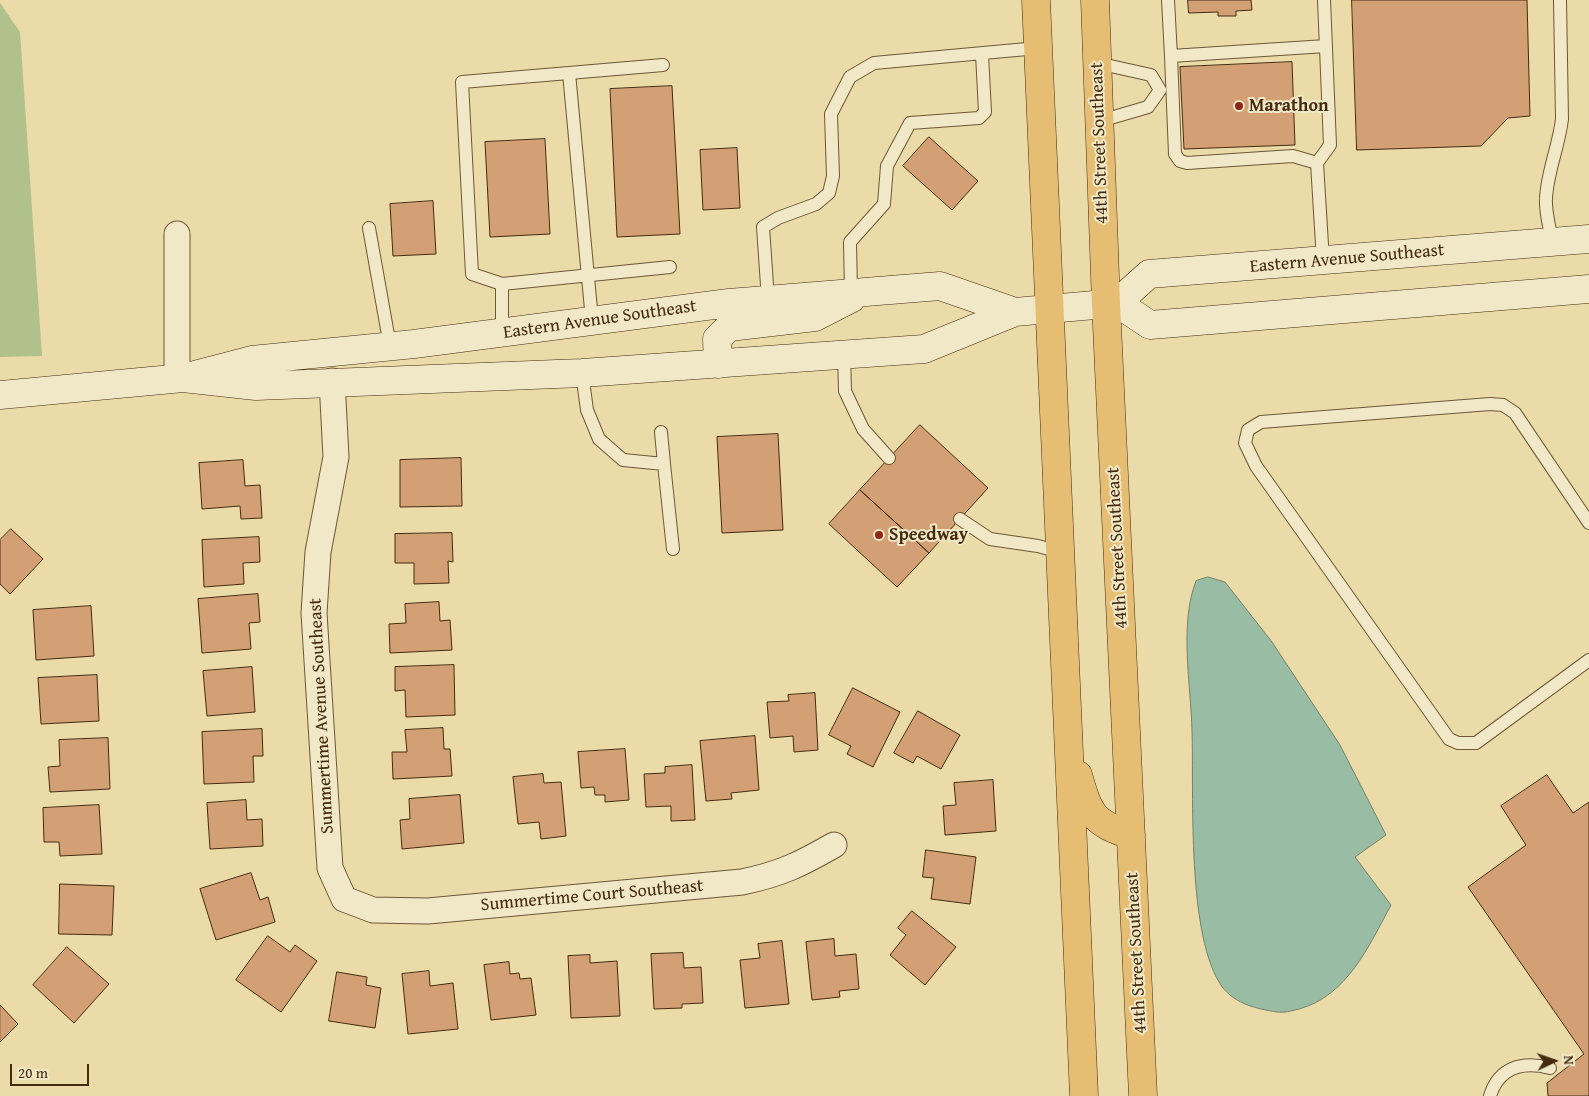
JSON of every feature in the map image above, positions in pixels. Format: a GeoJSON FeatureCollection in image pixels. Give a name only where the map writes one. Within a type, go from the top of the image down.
{"type":"FeatureCollection","features":[{"type":"Feature","properties":{"kind":"main road"},"geometry":{"type":"LineString","coordinates":[[1036,0],[1048,309],[1084,1096]]}},
{"type":"Feature","properties":{"kind":"main road","name":"44th Street Southeast"},"geometry":{"type":"LineString","coordinates":[[1095,0],[1111,304],[1143,1096]]}},
{"type":"Feature","properties":{"kind":"main road"},"geometry":{"type":"LineString","coordinates":[[1068,738],[1087,807],[1108,828],[1131,835]]}},
{"type":"Feature","properties":{"kind":"street"},"geometry":{"type":"LineString","coordinates":[[177,234],[180,379]]}},
{"type":"Feature","properties":{"kind":"street","name":"Eastern Avenue Southeast"},"geometry":{"type":"LineString","coordinates":[[180,379],[256,386],[332,381],[582,373],[924,349],[1015,312],[1111,304],[1149,274],[1589,239]]}},
{"type":"Feature","properties":{"kind":"street"},"geometry":{"type":"LineString","coordinates":[[1546,293],[1589,282]]}},
{"type":"Feature","properties":{"kind":"street","name":"Eastern Avenue Southeast"},"geometry":{"type":"LineString","coordinates":[[0,395],[180,379],[252,360],[502,333],[592,320],[768,300],[940,286],[1015,312]]}},
{"type":"Feature","properties":{"kind":"street"},"geometry":{"type":"LineString","coordinates":[[1111,304],[1150,325],[1589,289]]}},
{"type":"Feature","properties":{"kind":"street"},"geometry":{"type":"LineString","coordinates":[[718,364],[717,339],[729,327],[815,317],[858,293]]}},
{"type":"Feature","properties":{"kind":"street","name":"Summertime Avenue Southeast"},"geometry":{"type":"LineString","coordinates":[[332,381],[336,456],[318,552],[314,613],[330,868],[344,899]]}},
{"type":"Feature","properties":{"kind":"street","name":"Summertime Court Southeast"},"geometry":{"type":"LineString","coordinates":[[344,899],[373,910],[428,911],[742,882],[773,876],[796,867],[834,844]]}},
{"type":"Feature","properties":{"kind":"lane"},"geometry":{"type":"LineString","coordinates":[[1168,0],[1171,56],[1166,89],[1175,154],[1180,161],[1187,163],[1293,156],[1317,163]]}},
{"type":"Feature","properties":{"kind":"lane"},"geometry":{"type":"LineString","coordinates":[[1324,0],[1330,145],[1317,163],[1324,261]]}},
{"type":"Feature","properties":{"kind":"lane"},"geometry":{"type":"LineString","coordinates":[[1552,241],[1546,200],[1550,170],[1560,138],[1562,119],[1560,0]]}},
{"type":"Feature","properties":{"kind":"lane"},"geometry":{"type":"LineString","coordinates":[[1171,56],[1326,46]]}},
{"type":"Feature","properties":{"kind":"lane"},"geometry":{"type":"LineString","coordinates":[[768,300],[763,227],[778,218],[816,204],[829,193],[833,176],[831,114],[850,77],[874,63],[1038,48]]}},
{"type":"Feature","properties":{"kind":"lane"},"geometry":{"type":"LineString","coordinates":[[858,293],[850,242],[884,204],[887,166],[910,122],[978,118],[985,112],[982,54]]}},
{"type":"Feature","properties":{"kind":"lane"},"geometry":{"type":"LineString","coordinates":[[1097,63],[1151,75],[1166,89]]}},
{"type":"Feature","properties":{"kind":"lane"},"geometry":{"type":"LineString","coordinates":[[663,65],[462,82],[472,274],[502,284],[670,267]]}},
{"type":"Feature","properties":{"kind":"lane"},"geometry":{"type":"LineString","coordinates":[[569,73],[592,320]]}},
{"type":"Feature","properties":{"kind":"lane"},"geometry":{"type":"LineString","coordinates":[[1100,121],[1148,108],[1166,89]]}},
{"type":"Feature","properties":{"kind":"lane"},"geometry":{"type":"LineString","coordinates":[[368,228],[390,346]]}},
{"type":"Feature","properties":{"kind":"lane"},"geometry":{"type":"LineString","coordinates":[[502,284],[502,333]]}},
{"type":"Feature","properties":{"kind":"lane"},"geometry":{"type":"LineString","coordinates":[[844,354],[845,391],[863,429],[889,458]]}},
{"type":"Feature","properties":{"kind":"lane"},"geometry":{"type":"LineString","coordinates":[[582,373],[587,410],[599,440],[623,460],[664,464]]}},
{"type":"Feature","properties":{"kind":"lane"},"geometry":{"type":"LineString","coordinates":[[1589,523],[1515,413],[1503,405],[1490,404],[1261,422],[1248,430],[1245,443],[1256,466],[1449,740],[1458,743],[1476,742],[1589,660]]}},
{"type":"Feature","properties":{"kind":"lane"},"geometry":{"type":"LineString","coordinates":[[661,432],[673,549]]}},
{"type":"Feature","properties":{"kind":"lane"},"geometry":{"type":"LineString","coordinates":[[960,519],[990,539],[1038,546],[1060,552]]}},
{"type":"Feature","properties":{"kind":"lane"},"geometry":{"type":"LineString","coordinates":[[1490,1096],[1494,1083],[1505,1072],[1520,1066],[1535,1065],[1550,1068]]}},
{"type":"Feature","properties":{"kind":"shaded area"},"geometry":{"type":"Polygon","coordinates":[[[0,3],[20,32],[42,356],[0,357],[0,3]]]}},
{"type":"Feature","properties":{"kind":"shaded area"},"geometry":{"type":"Polygon","coordinates":[[[1208,577],[1225,582],[1272,642],[1340,745],[1386,835],[1355,857],[1391,905],[1374,937],[1355,967],[1331,993],[1316,1002],[1288,1012],[1277,1012],[1255,1007],[1241,1002],[1228,994],[1211,965],[1203,936],[1197,901],[1194,864],[1192,731],[1187,635],[1191,598],[1196,581],[1208,577]]]}},
{"type":"Feature","properties":{"kind":"building"},"geometry":{"type":"Polygon","coordinates":[[[1188,0],[1251,0],[1252,10],[1236,11],[1236,16],[1218,16],[1218,12],[1189,13],[1188,0]]]}},
{"type":"Feature","properties":{"kind":"building"},"geometry":{"type":"Polygon","coordinates":[[[1352,0],[1527,0],[1530,116],[1508,118],[1481,146],[1357,150],[1352,0]]]}},
{"type":"Feature","properties":{"kind":"building"},"geometry":{"type":"Polygon","coordinates":[[[1292,62],[1295,145],[1184,149],[1180,67],[1292,62]]]}},
{"type":"Feature","properties":{"kind":"building"},"geometry":{"type":"Polygon","coordinates":[[[672,86],[680,234],[617,237],[610,89],[672,86]]]}},
{"type":"Feature","properties":{"kind":"building"},"geometry":{"type":"Polygon","coordinates":[[[929,137],[978,181],[952,210],[903,166],[929,137]]]}},
{"type":"Feature","properties":{"kind":"building"},"geometry":{"type":"Polygon","coordinates":[[[545,139],[550,234],[490,237],[485,142],[545,139]]]}},
{"type":"Feature","properties":{"kind":"building"},"geometry":{"type":"Polygon","coordinates":[[[737,148],[740,208],[703,210],[700,150],[737,148]]]}},
{"type":"Feature","properties":{"kind":"building"},"geometry":{"type":"Polygon","coordinates":[[[433,201],[436,254],[393,256],[390,204],[433,201]]]}},
{"type":"Feature","properties":{"kind":"building"},"geometry":{"type":"Polygon","coordinates":[[[920,425],[988,488],[929,553],[860,490],[920,425]]]}},
{"type":"Feature","properties":{"kind":"building"},"geometry":{"type":"Polygon","coordinates":[[[778,434],[783,530],[722,533],[717,437],[778,434]]]}},
{"type":"Feature","properties":{"kind":"building"},"geometry":{"type":"Polygon","coordinates":[[[461,458],[462,506],[400,507],[400,460],[461,458]]]}},
{"type":"Feature","properties":{"kind":"building"},"geometry":{"type":"Polygon","coordinates":[[[243,460],[245,486],[260,485],[262,518],[241,519],[240,506],[202,509],[199,463],[243,460]]]}},
{"type":"Feature","properties":{"kind":"building"},"geometry":{"type":"Polygon","coordinates":[[[860,490],[929,553],[897,587],[829,524],[860,490]]]}},
{"type":"Feature","properties":{"kind":"building"},"geometry":{"type":"Polygon","coordinates":[[[11,529],[43,559],[10,594],[0,584],[0,540],[11,529]]]}},
{"type":"Feature","properties":{"kind":"building"},"geometry":{"type":"Polygon","coordinates":[[[452,533],[453,562],[448,561],[449,583],[414,584],[414,563],[395,563],[395,534],[452,533]]]}},
{"type":"Feature","properties":{"kind":"building"},"geometry":{"type":"Polygon","coordinates":[[[259,537],[260,562],[243,563],[244,584],[204,587],[202,540],[259,537]]]}},
{"type":"Feature","properties":{"kind":"building"},"geometry":{"type":"Polygon","coordinates":[[[258,594],[260,622],[249,623],[251,649],[202,653],[198,599],[258,594]]]}},
{"type":"Feature","properties":{"kind":"building"},"geometry":{"type":"Polygon","coordinates":[[[439,602],[440,621],[450,620],[452,650],[390,653],[389,624],[406,623],[405,604],[439,602]]]}},
{"type":"Feature","properties":{"kind":"building"},"geometry":{"type":"Polygon","coordinates":[[[91,606],[94,656],[36,660],[33,610],[91,606]]]}},
{"type":"Feature","properties":{"kind":"building"},"geometry":{"type":"Polygon","coordinates":[[[454,665],[455,715],[406,717],[405,690],[395,691],[395,667],[454,665]]]}},
{"type":"Feature","properties":{"kind":"building"},"geometry":{"type":"Polygon","coordinates":[[[252,667],[255,712],[207,716],[203,671],[252,667]]]}},
{"type":"Feature","properties":{"kind":"building"},"geometry":{"type":"Polygon","coordinates":[[[97,675],[99,721],[41,724],[38,678],[97,675]]]}},
{"type":"Feature","properties":{"kind":"building"},"geometry":{"type":"Polygon","coordinates":[[[853,688],[900,712],[873,767],[847,754],[851,746],[829,735],[853,688]]]}},
{"type":"Feature","properties":{"kind":"building"},"geometry":{"type":"Polygon","coordinates":[[[815,693],[818,750],[794,752],[793,736],[770,738],[767,702],[789,701],[788,695],[815,693]]]}},
{"type":"Feature","properties":{"kind":"building"},"geometry":{"type":"Polygon","coordinates":[[[918,711],[960,735],[941,769],[917,756],[913,763],[894,753],[918,711]]]}},
{"type":"Feature","properties":{"kind":"building"},"geometry":{"type":"Polygon","coordinates":[[[443,728],[444,749],[450,749],[452,776],[393,779],[392,752],[407,752],[405,730],[443,728]]]}},
{"type":"Feature","properties":{"kind":"building"},"geometry":{"type":"Polygon","coordinates":[[[262,729],[263,756],[253,756],[254,782],[204,784],[202,732],[262,729]]]}},
{"type":"Feature","properties":{"kind":"building"},"geometry":{"type":"Polygon","coordinates":[[[755,736],[759,790],[731,793],[732,799],[706,801],[700,741],[755,736]]]}},
{"type":"Feature","properties":{"kind":"building"},"geometry":{"type":"Polygon","coordinates":[[[108,738],[110,789],[50,792],[48,767],[60,766],[59,740],[108,738]]]}},
{"type":"Feature","properties":{"kind":"building"},"geometry":{"type":"Polygon","coordinates":[[[625,749],[629,800],[605,802],[605,795],[595,795],[594,787],[581,788],[578,752],[625,749]]]}},
{"type":"Feature","properties":{"kind":"building"},"geometry":{"type":"Polygon","coordinates":[[[692,765],[695,820],[671,821],[671,806],[646,807],[644,774],[665,773],[665,767],[692,765]]]}},
{"type":"Feature","properties":{"kind":"building"},"geometry":{"type":"Polygon","coordinates":[[[543,774],[544,783],[561,782],[566,836],[541,839],[539,822],[518,824],[513,777],[543,774]]]}},
{"type":"Feature","properties":{"kind":"building"},"geometry":{"type":"Polygon","coordinates":[[[1547,775],[1573,813],[1589,802],[1589,1096],[1548,1096],[1547,1083],[1584,1054],[1468,887],[1526,845],[1501,806],[1547,775]]]}},
{"type":"Feature","properties":{"kind":"building"},"geometry":{"type":"Polygon","coordinates":[[[993,780],[996,831],[945,835],[943,806],[956,805],[954,783],[993,780]]]}},
{"type":"Feature","properties":{"kind":"building"},"geometry":{"type":"Polygon","coordinates":[[[460,795],[464,843],[402,849],[400,820],[410,819],[409,799],[460,795]]]}},
{"type":"Feature","properties":{"kind":"building"},"geometry":{"type":"Polygon","coordinates":[[[246,800],[247,820],[262,819],[263,846],[210,849],[207,803],[246,800]]]}},
{"type":"Feature","properties":{"kind":"building"},"geometry":{"type":"Polygon","coordinates":[[[99,805],[102,854],[60,856],[59,842],[44,842],[43,808],[99,805]]]}},
{"type":"Feature","properties":{"kind":"building"},"geometry":{"type":"Polygon","coordinates":[[[926,850],[976,857],[970,904],[931,899],[934,878],[923,877],[926,850]]]}},
{"type":"Feature","properties":{"kind":"building"},"geometry":{"type":"Polygon","coordinates":[[[251,873],[260,900],[268,897],[275,922],[216,940],[200,889],[251,873]]]}},
{"type":"Feature","properties":{"kind":"building"},"geometry":{"type":"Polygon","coordinates":[[[60,884],[114,886],[112,935],[59,934],[60,884]]]}},
{"type":"Feature","properties":{"kind":"building"},"geometry":{"type":"Polygon","coordinates":[[[912,911],[956,947],[925,985],[890,955],[906,935],[898,928],[912,911]]]}},
{"type":"Feature","properties":{"kind":"building"},"geometry":{"type":"Polygon","coordinates":[[[268,936],[290,952],[295,945],[317,961],[281,1012],[236,980],[268,936]]]}},
{"type":"Feature","properties":{"kind":"building"},"geometry":{"type":"Polygon","coordinates":[[[834,939],[835,956],[856,954],[859,989],[839,991],[840,997],[812,1000],[806,942],[834,939]]]}},
{"type":"Feature","properties":{"kind":"building"},"geometry":{"type":"Polygon","coordinates":[[[782,941],[789,1004],[745,1008],[740,960],[760,958],[758,944],[782,941]]]}},
{"type":"Feature","properties":{"kind":"building"},"geometry":{"type":"Polygon","coordinates":[[[67,947],[109,984],[74,1023],[33,985],[67,947]]]}},
{"type":"Feature","properties":{"kind":"building"},"geometry":{"type":"Polygon","coordinates":[[[683,953],[684,968],[701,967],[703,1003],[682,1004],[682,1008],[654,1009],[651,954],[683,953]]]}},
{"type":"Feature","properties":{"kind":"building"},"geometry":{"type":"Polygon","coordinates":[[[590,955],[590,963],[617,961],[620,1016],[571,1018],[568,956],[590,955]]]}},
{"type":"Feature","properties":{"kind":"building"},"geometry":{"type":"Polygon","coordinates":[[[509,962],[510,974],[519,973],[520,979],[531,978],[536,1015],[491,1020],[484,965],[509,962]]]}},
{"type":"Feature","properties":{"kind":"building"},"geometry":{"type":"Polygon","coordinates":[[[429,971],[430,986],[453,983],[458,1029],[408,1034],[402,974],[429,971]]]}},
{"type":"Feature","properties":{"kind":"building"},"geometry":{"type":"Polygon","coordinates":[[[337,972],[367,977],[366,985],[381,988],[375,1028],[329,1021],[337,972]]]}},
{"type":"Feature","properties":{"kind":"building"},"geometry":{"type":"Polygon","coordinates":[[[0,1005],[18,1024],[0,1042],[0,1005]]]}},
{"type":"Feature","properties":{"kind":"place","name":"Marathon"},"geometry":{"type":"Point","coordinates":[1239,106]}},
{"type":"Feature","properties":{"kind":"place","name":"Speedway"},"geometry":{"type":"Point","coordinates":[879,535]}}]}
